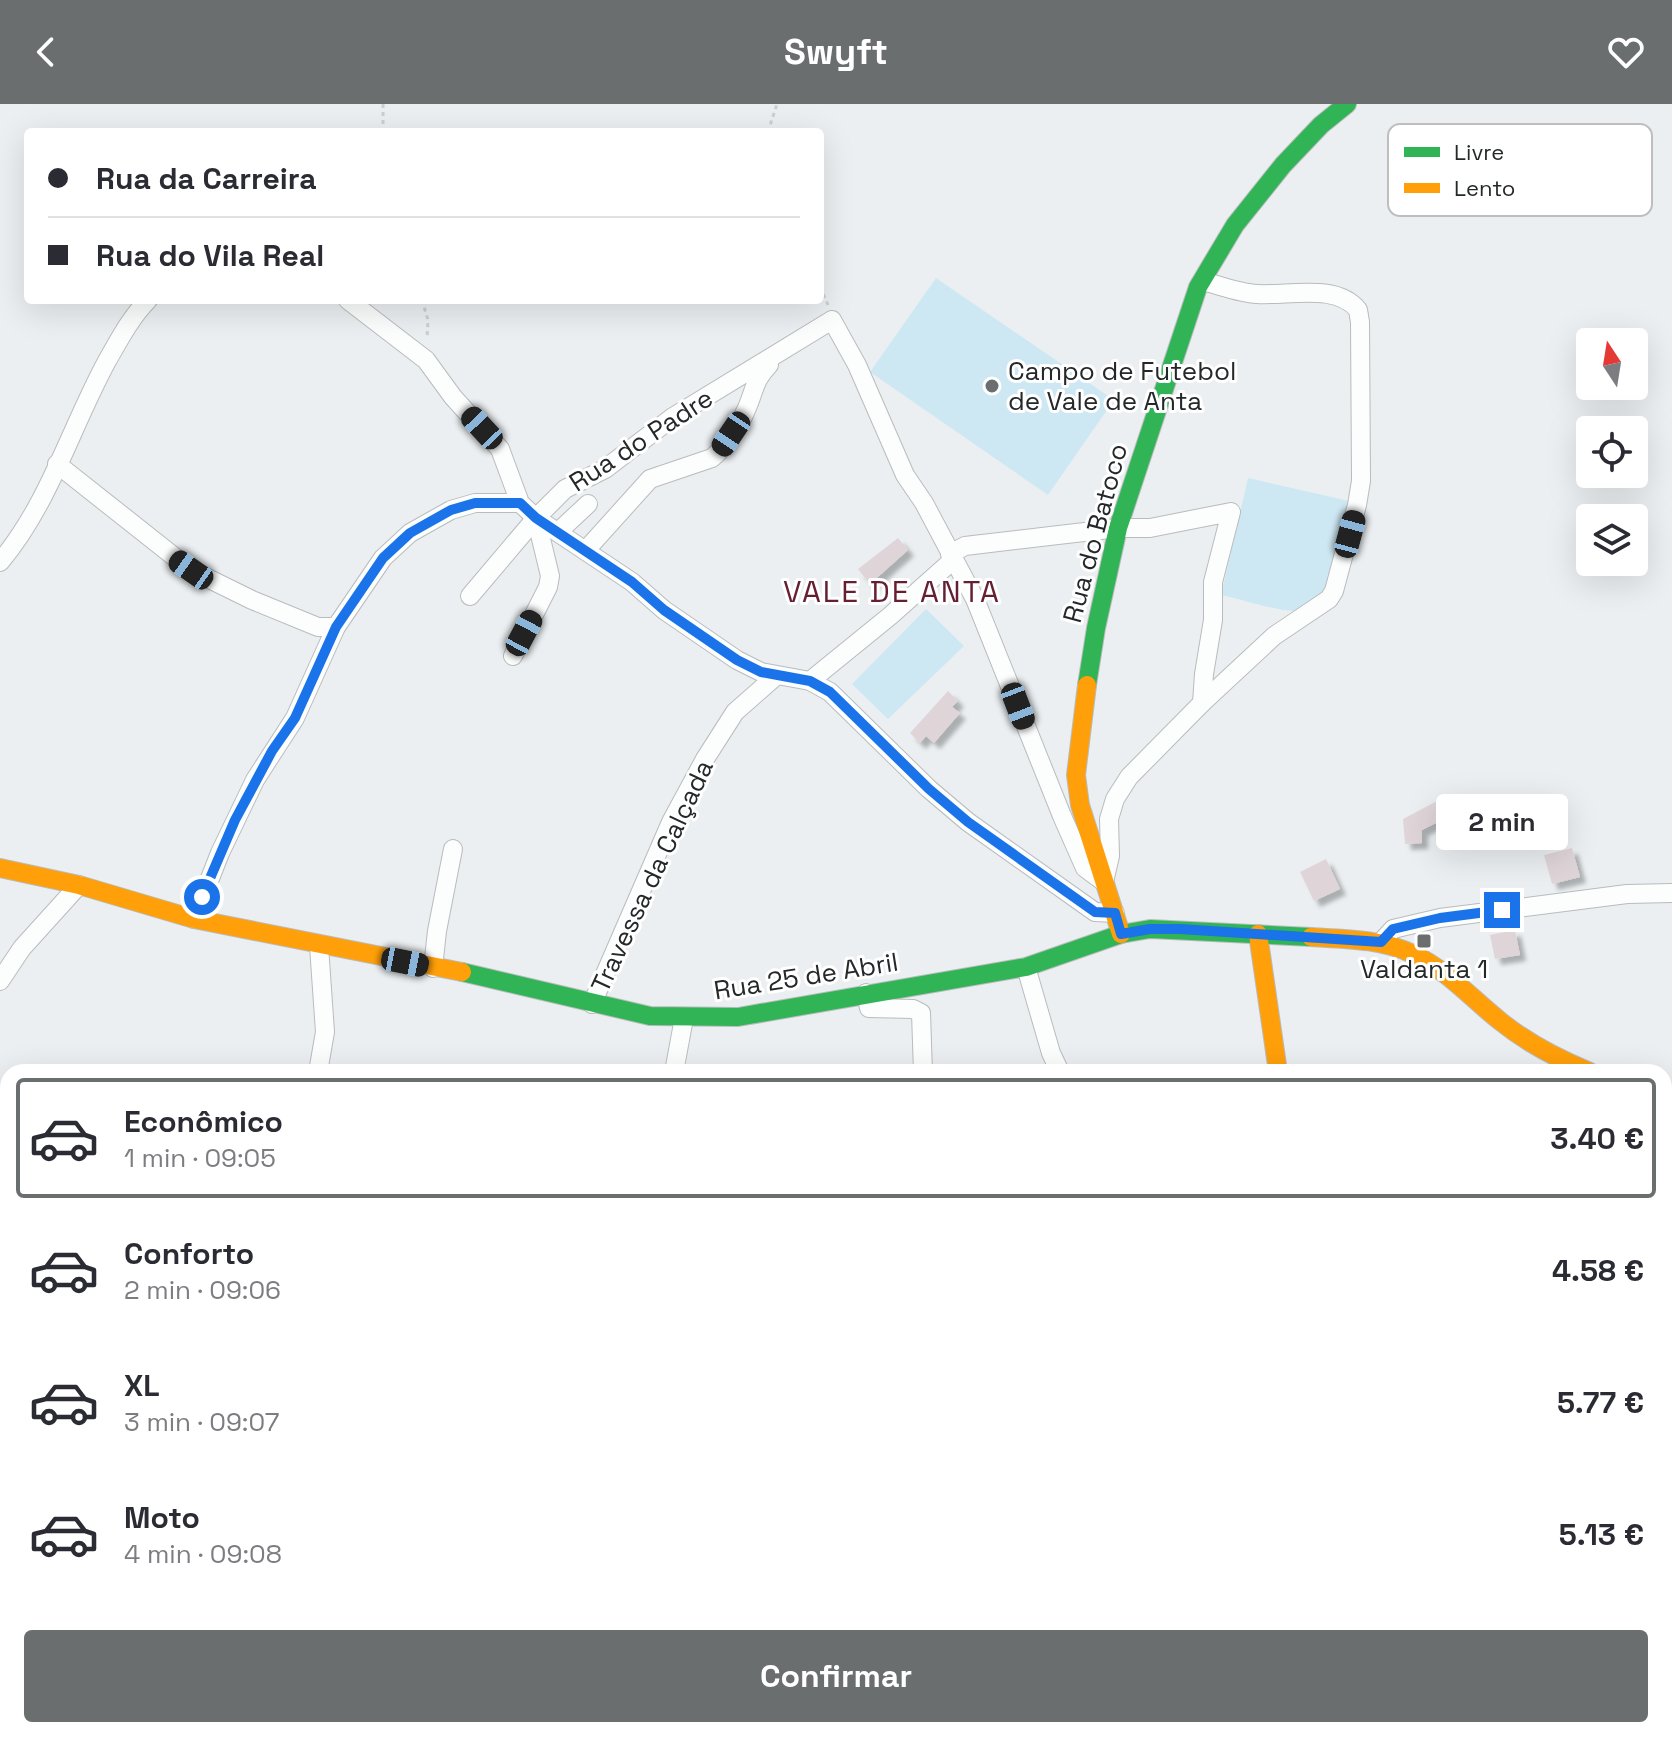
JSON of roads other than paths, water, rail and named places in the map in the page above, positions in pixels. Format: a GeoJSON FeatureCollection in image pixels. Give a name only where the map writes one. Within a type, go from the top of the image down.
{"type":"FeatureCollection","features":[{"type":"Feature","properties":{"kind":"main road","name":"Rua do Batoco"},"geometry":{"type":"LineString","coordinates":[[1121,934],[1080,805],[1076,775],[1096,628],[1118,528],[1202,281],[1235,225],[1283,165],[1321,125],[1347,104]]}},
{"type":"Feature","properties":{"kind":"main road","name":"Rua 25 de Abril"},"geometry":{"type":"LineString","coordinates":[[0,868],[79,885],[194,919],[493,978],[650,1016],[684,1018],[738,1017],[1026,967],[1121,934],[1150,929],[1381,942],[1418,956],[1535,1045],[1574,1064]]}},
{"type":"Feature","properties":{"kind":"main road"},"geometry":{"type":"LineString","coordinates":[[1258,934],[1277,1064]]}},
{"type":"Feature","properties":{"kind":"street"},"geometry":{"type":"LineString","coordinates":[[952,557],[975,599],[1085,868],[1104,882],[1110,856],[1109,819],[1115,799],[1129,777],[1274,636],[1322,606],[1334,591],[1361,481],[1358,310],[1350,301],[1337,295],[1253,294],[1202,281]]}},
{"type":"Feature","properties":{"kind":"street"},"geometry":{"type":"LineString","coordinates":[[0,562],[36,510],[85,402],[120,337],[145,304]]}},
{"type":"Feature","properties":{"kind":"street"},"geometry":{"type":"LineString","coordinates":[[353,304],[426,360],[453,397],[500,449],[520,503],[536,518],[632,582],[664,610],[737,660],[761,672],[810,681],[830,692],[929,789],[968,822],[1095,912],[1115,913]]}},
{"type":"Feature","properties":{"kind":"street","name":"Rua do Padre"},"geometry":{"type":"LineString","coordinates":[[470,596],[536,518],[565,489],[605,469],[673,417],[832,320],[857,365],[891,447],[952,557]]}},
{"type":"Feature","properties":{"kind":"street"},"geometry":{"type":"LineString","coordinates":[[586,550],[640,486],[650,479],[712,458],[719,451],[743,416],[755,382],[769,366],[773,355]]}},
{"type":"Feature","properties":{"kind":"street"},"geometry":{"type":"LineString","coordinates":[[57,464],[191,570],[318,627],[336,627]]}},
{"type":"Feature","properties":{"kind":"street"},"geometry":{"type":"LineString","coordinates":[[194,919],[235,820],[272,751],[295,718],[336,627],[383,558],[410,533],[451,510],[475,503],[520,503]]}},
{"type":"Feature","properties":{"kind":"street"},"geometry":{"type":"LineString","coordinates":[[558,532],[588,504]]}},
{"type":"Feature","properties":{"kind":"street"},"geometry":{"type":"LineString","coordinates":[[810,681],[878,626],[965,546],[1118,528],[1150,528],[1231,512],[1213,582],[1213,620],[1202,703]]}},
{"type":"Feature","properties":{"kind":"street"},"geometry":{"type":"LineString","coordinates":[[513,656],[548,587],[550,576],[536,518]]}},
{"type":"Feature","properties":{"kind":"street","name":"Travessa da Calçada"},"geometry":{"type":"LineString","coordinates":[[592,1004],[671,822],[705,759],[735,712],[776,676]]}},
{"type":"Feature","properties":{"kind":"street"},"geometry":{"type":"LineString","coordinates":[[433,968],[453,849]]}},
{"type":"Feature","properties":{"kind":"street"},"geometry":{"type":"LineString","coordinates":[[0,981],[22,948],[79,885]]}},
{"type":"Feature","properties":{"kind":"street"},"geometry":{"type":"LineString","coordinates":[[1381,942],[1393,929],[1440,918],[1627,894],[1672,893]]}},
{"type":"Feature","properties":{"kind":"street"},"geometry":{"type":"LineString","coordinates":[[319,946],[325,1032],[319,1064]]}},
{"type":"Feature","properties":{"kind":"street"},"geometry":{"type":"LineString","coordinates":[[0,947],[22,948]]}},
{"type":"Feature","properties":{"kind":"street"},"geometry":{"type":"LineString","coordinates":[[1026,967],[1056,1064]]}},
{"type":"Feature","properties":{"kind":"street"},"geometry":{"type":"LineString","coordinates":[[866,993],[869,1008],[913,1009],[921,1013],[923,1064]]}},
{"type":"Feature","properties":{"kind":"street"},"geometry":{"type":"LineString","coordinates":[[675,1064],[684,1018]]}},
{"type":"Feature","properties":{"kind":"place","name":"Campo de Futebol de Vale de Anta"},"geometry":{"type":"Point","coordinates":[992,386]}},
{"type":"Feature","properties":{"kind":"place","name":"Valdanta 1"},"geometry":{"type":"Point","coordinates":[1424,941]}},
{"type":"Feature","properties":{"kind":"district","name":"VALE DE ANTA"},"geometry":{"type":"Point","coordinates":[892,591]}}]}
